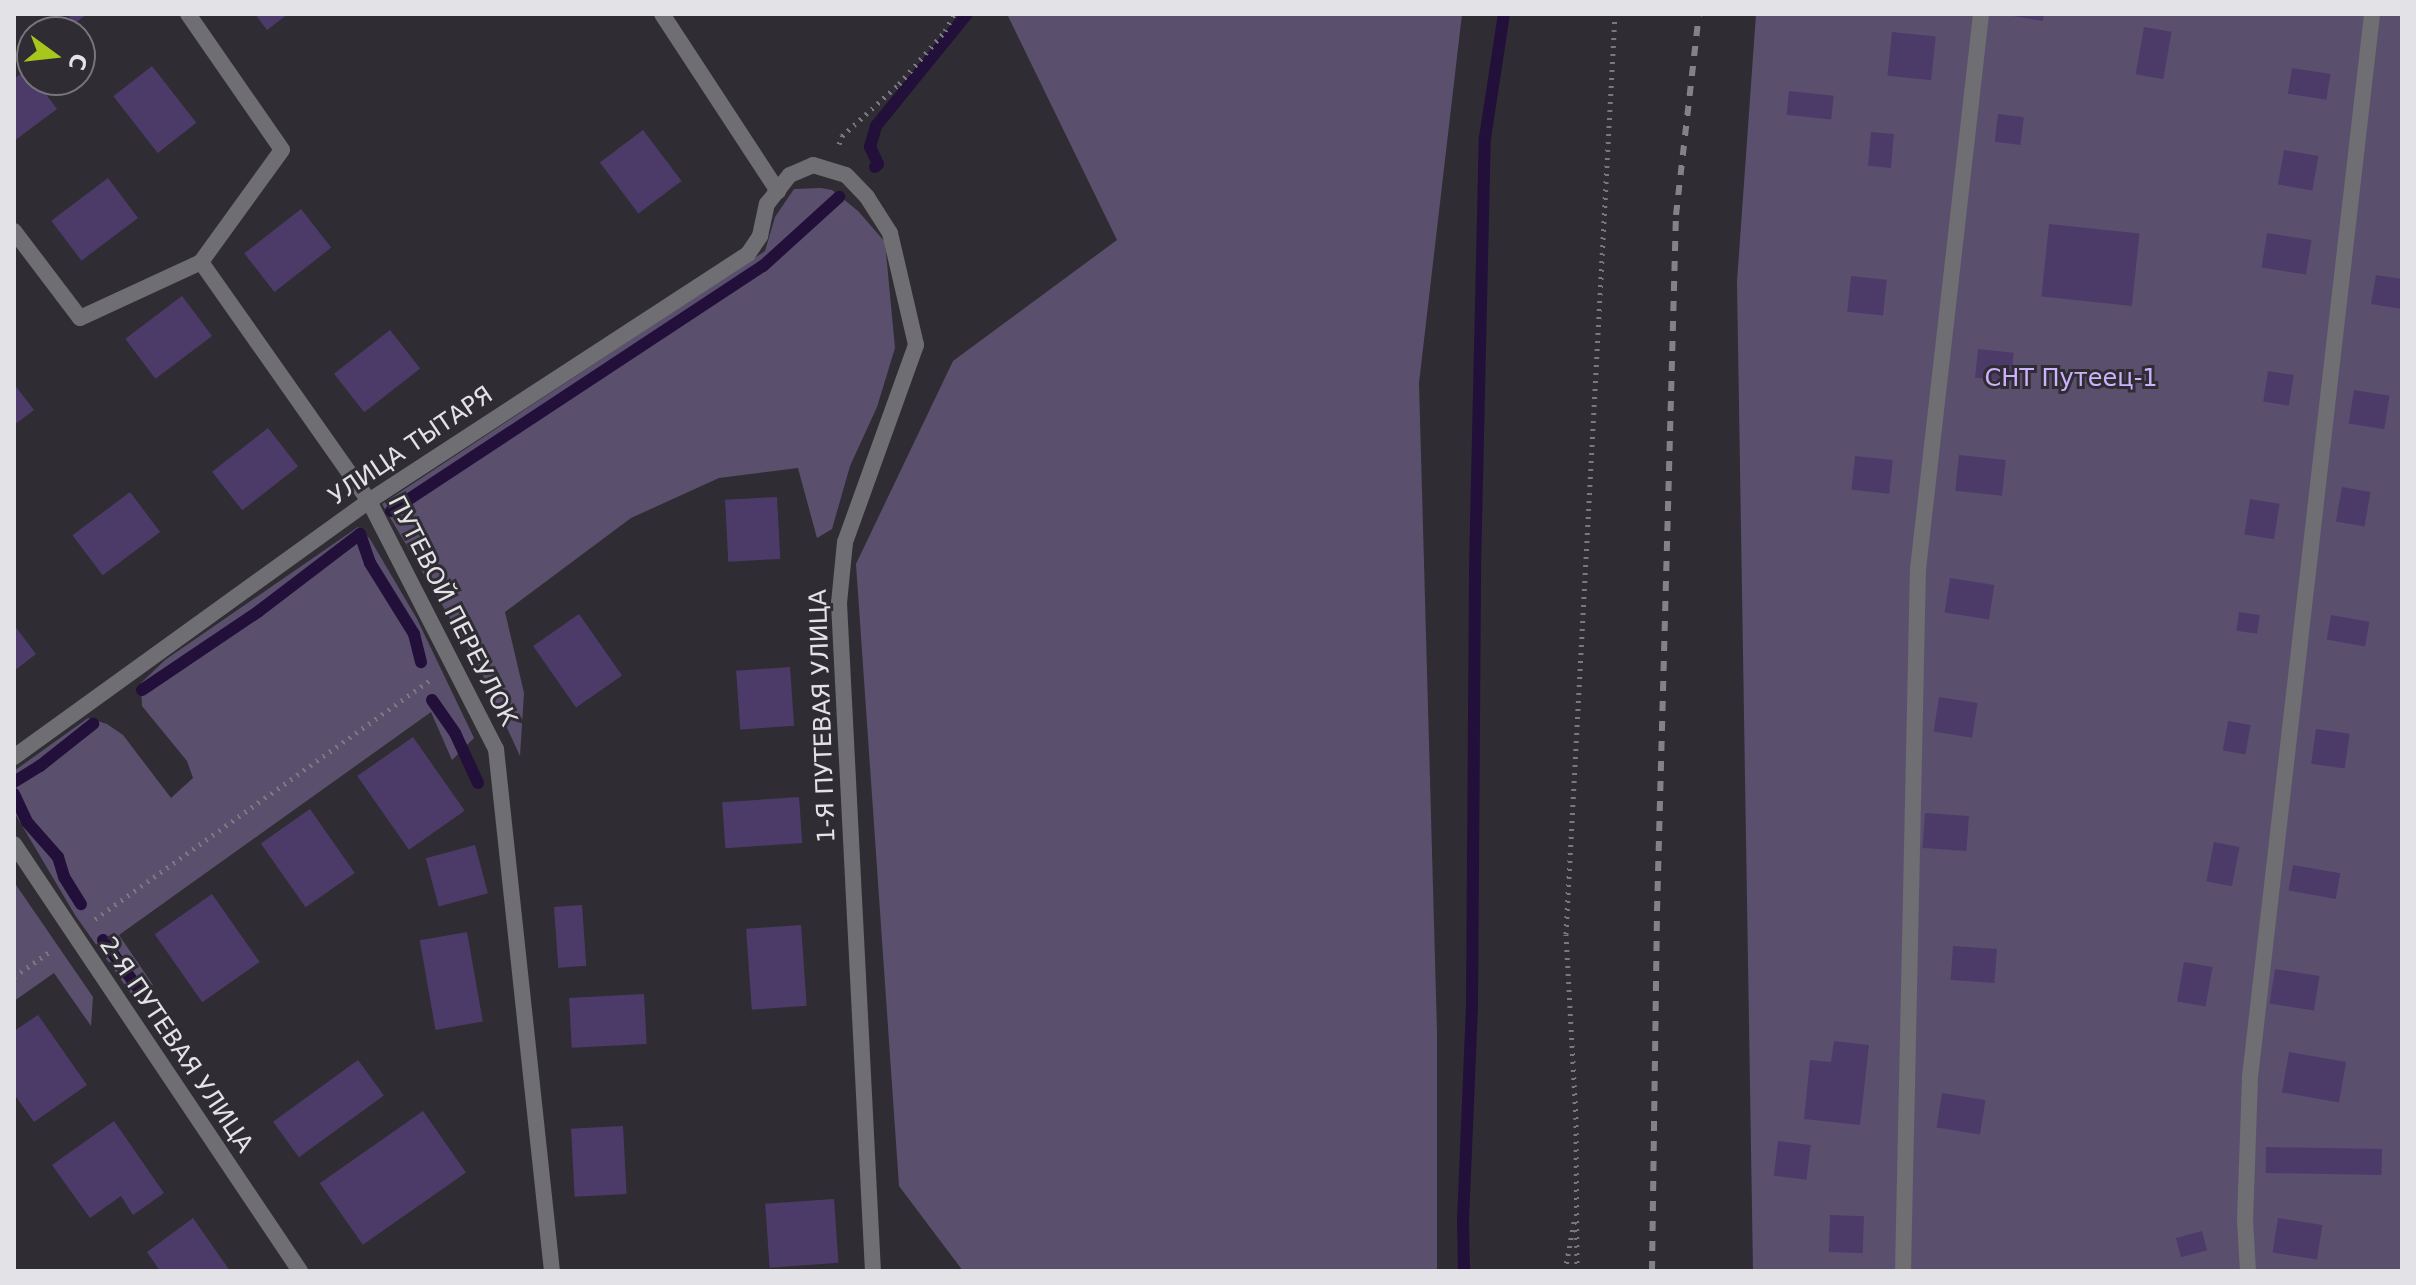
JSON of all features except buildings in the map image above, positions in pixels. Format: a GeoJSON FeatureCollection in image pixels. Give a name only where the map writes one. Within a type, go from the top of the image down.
{"type":"FeatureCollection","features":[{"type":"Feature","properties":{"kind":"street"},"geometry":{"type":"LineString","coordinates":[[14,231],[80,318],[201,262],[282,150],[188,14]]}},
{"type":"Feature","properties":{"kind":"street"},"geometry":{"type":"LineString","coordinates":[[662,14],[778,191]]}},
{"type":"Feature","properties":{"kind":"street"},"geometry":{"type":"LineString","coordinates":[[1903,1271],[1918,569],[1981,14]]}},
{"type":"Feature","properties":{"kind":"street"},"geometry":{"type":"LineString","coordinates":[[2248,1271],[2245,1221],[2250,1077],[2372,14]]}},
{"type":"Feature","properties":{"kind":"street","name":"УЛИЦА ТЫТАРЯ"},"geometry":{"type":"LineString","coordinates":[[14,757],[369,501],[748,254],[760,236],[767,204],[790,175],[822,166]]}},
{"type":"Feature","properties":{"kind":"street","name":"1-Я ПУТЕВАЯ УЛИЦА"},"geometry":{"type":"LineString","coordinates":[[822,166],[846,175],[867,197],[890,233],[916,345],[845,542],[839,603],[873,1271]]}},
{"type":"Feature","properties":{"kind":"street","name":"ПУТЕВОЙ ПЕРЕУЛОК"},"geometry":{"type":"LineString","coordinates":[[201,262],[369,501],[496,749],[552,1271]]}},
{"type":"Feature","properties":{"kind":"street","name":"2-Я ПУТЕВАЯ УЛИЦА"},"geometry":{"type":"LineString","coordinates":[[14,844],[300,1271]]}},
{"type":"Feature","properties":{"kind":"path"},"geometry":{"type":"LineString","coordinates":[[822,166],[842,136],[899,84],[945,31],[954,14]]}},
{"type":"Feature","properties":{"kind":"path"},"geometry":{"type":"LineString","coordinates":[[1577,1271],[1576,1119],[1566,934],[1614,14]]}},
{"type":"Feature","properties":{"kind":"path"},"geometry":{"type":"LineString","coordinates":[[14,977],[453,664]]}},
{"type":"Feature","properties":{"kind":"path"},"geometry":{"type":"LineString","coordinates":[[1565,1271],[1576,1210]]}},
{"type":"Feature","properties":{"kind":"green space"},"geometry":{"type":"Polygon","coordinates":[[[1007,14],[1462,14],[1419,383],[1437,1032],[1437,1271],[963,1271],[899,1186],[856,564],[953,361],[1117,240],[1007,14]]]}},
{"type":"Feature","properties":{"kind":"green space","name":"СНТ Путеец-1"},"geometry":{"type":"Polygon","coordinates":[[[1756,14],[2402,14],[2402,1271],[1753,1271],[1737,282],[1756,14]]]}},
{"type":"Feature","properties":{"kind":"green space"},"geometry":{"type":"Polygon","coordinates":[[[794,189],[832,190],[858,211],[885,242],[895,348],[877,407],[850,466],[832,529],[817,538],[798,468],[719,478],[631,518],[505,612],[524,693],[520,756],[479,667],[382,504],[765,251],[775,217],[794,189]]]}},
{"type":"Feature","properties":{"kind":"green space"},"geometry":{"type":"Polygon","coordinates":[[[358,527],[370,539],[417,619],[474,738],[452,760],[431,712],[119,935],[153,985],[134,998],[75,915],[14,812],[14,771],[88,718],[107,724],[123,735],[171,798],[193,778],[187,761],[142,706],[141,683],[165,660],[358,527]]]}},
{"type":"Feature","properties":{"kind":"green space"},"geometry":{"type":"Polygon","coordinates":[[[14,882],[93,997],[91,1026],[54,973],[14,1001],[14,882]]]}},
{"type":"Feature","properties":{"kind":"waterway"},"geometry":{"type":"LineString","coordinates":[[875,167],[878,164],[870,147],[876,126],[967,14]]}},
{"type":"Feature","properties":{"kind":"waterway"},"geometry":{"type":"LineString","coordinates":[[1464,1271],[1463,1221],[1472,1005],[1475,568],[1485,138],[1504,14]]}},
{"type":"Feature","properties":{"kind":"waterway"},"geometry":{"type":"LineString","coordinates":[[391,511],[763,266],[839,197]]}},
{"type":"Feature","properties":{"kind":"waterway"},"geometry":{"type":"LineString","coordinates":[[142,690],[259,611],[360,534],[370,563],[414,634],[421,662]]}},
{"type":"Feature","properties":{"kind":"waterway"},"geometry":{"type":"LineString","coordinates":[[432,700],[455,733],[478,783]]}},
{"type":"Feature","properties":{"kind":"waterway"},"geometry":{"type":"LineString","coordinates":[[14,782],[40,766],[93,724]]}},
{"type":"Feature","properties":{"kind":"waterway"},"geometry":{"type":"LineString","coordinates":[[14,794],[27,822],[58,857],[64,877],[81,904]]}},
{"type":"Feature","properties":{"kind":"waterway"},"geometry":{"type":"LineString","coordinates":[[103,940],[143,995]]}},
{"type":"Feature","properties":{"kind":"railway"},"geometry":{"type":"LineString","coordinates":[[1652,1271],[1657,911],[1676,215],[1699,14]]}}]}
